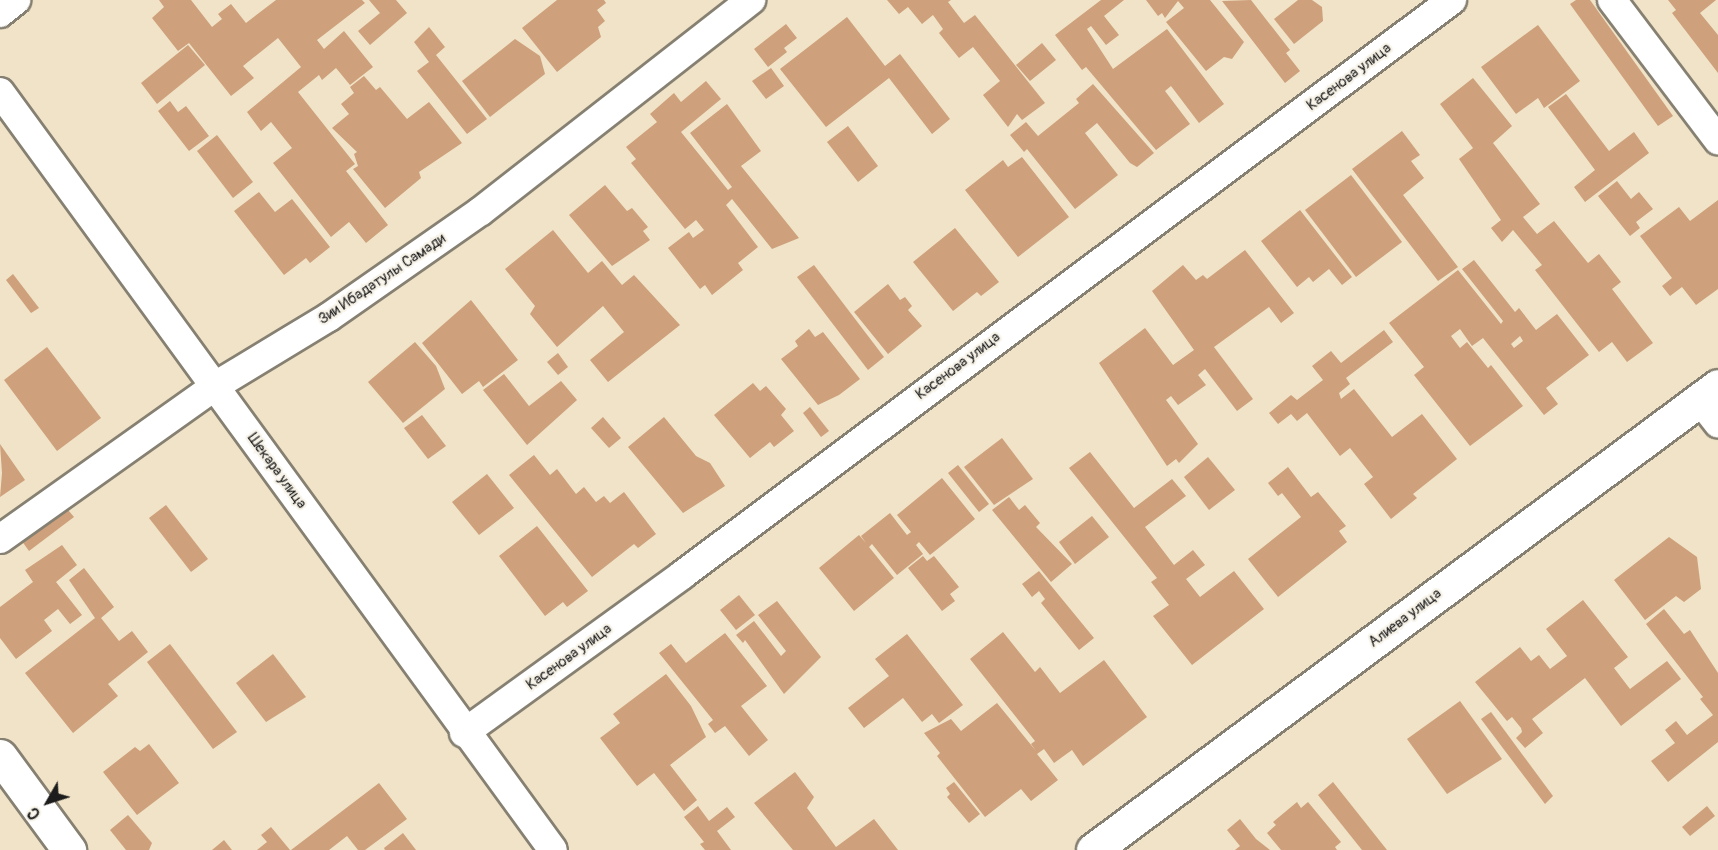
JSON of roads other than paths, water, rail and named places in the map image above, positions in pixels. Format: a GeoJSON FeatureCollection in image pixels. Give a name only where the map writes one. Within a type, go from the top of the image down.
{"type":"FeatureCollection","features":[{"type":"Feature","properties":{"kind":"street"},"geometry":{"type":"LineString","coordinates":[[0,13],[16,0]]}},
{"type":"Feature","properties":{"kind":"street","name":"Зии Ибадатулы Самади"},"geometry":{"type":"LineString","coordinates":[[0,539],[215,386],[328,316],[481,211],[750,0]]}},
{"type":"Feature","properties":{"kind":"street","name":"Касенова улица"},"geometry":{"type":"LineString","coordinates":[[464,732],[682,575],[1452,0]]}},
{"type":"Feature","properties":{"kind":"street"},"geometry":{"type":"LineString","coordinates":[[1612,0],[1718,140]]}},
{"type":"Feature","properties":{"kind":"street","name":"Шекара улица"},"geometry":{"type":"LineString","coordinates":[[0,92],[464,732],[553,850]]}},
{"type":"Feature","properties":{"kind":"street","name":"Алиева улица"},"geometry":{"type":"LineString","coordinates":[[1093,850],[1712,403]]}},
{"type":"Feature","properties":{"kind":"street"},"geometry":{"type":"LineString","coordinates":[[0,756],[69,850]]}}]}
